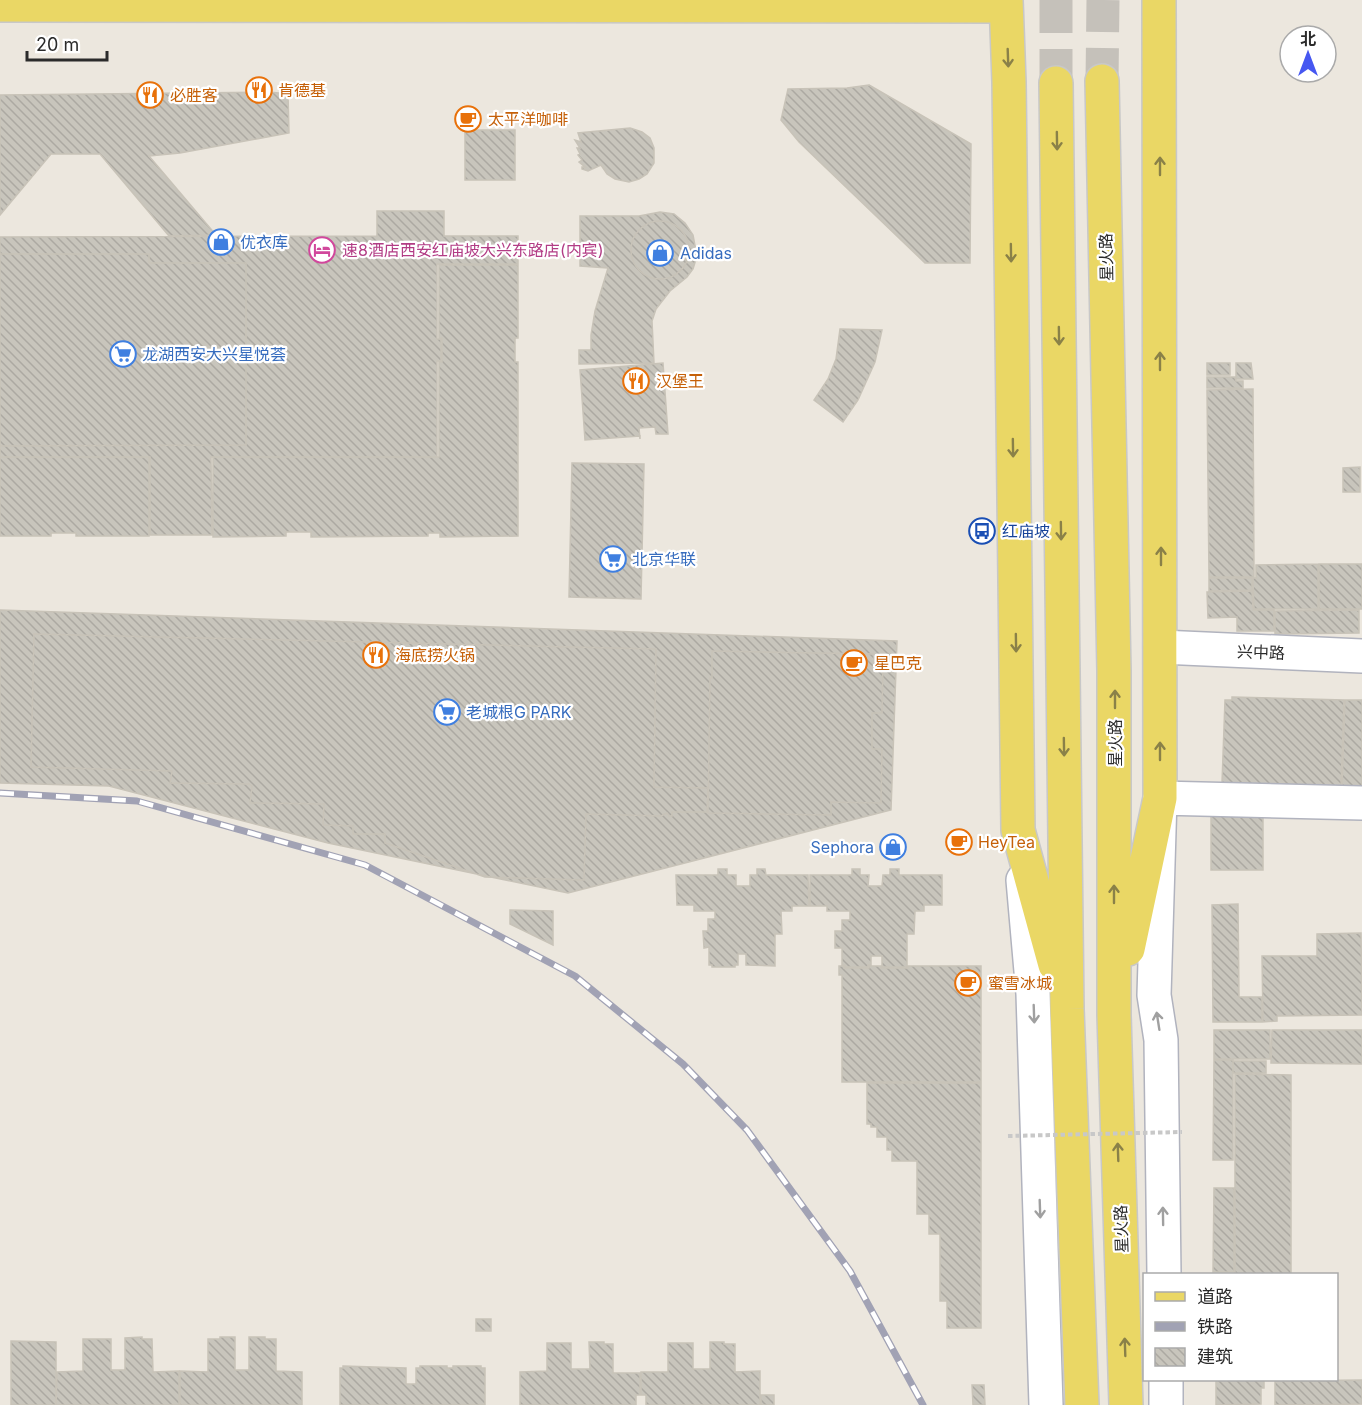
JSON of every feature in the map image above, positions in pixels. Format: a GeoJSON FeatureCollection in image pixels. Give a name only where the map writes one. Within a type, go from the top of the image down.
{"type":"FeatureCollection","features":[{"type":"Feature","properties":{"kind":"main road"},"geometry":{"type":"LineString","coordinates":[[1114,1015],[1160,798],[1159,0]]}},
{"type":"Feature","properties":{"kind":"main road"},"geometry":{"type":"LineString","coordinates":[[0,5],[1006,3],[1009,82],[1018,830],[1067,1009]]}},
{"type":"Feature","properties":{"kind":"main road","name":"星火路"},"geometry":{"type":"LineString","coordinates":[[1102,81],[1114,659],[1114,1015],[1126,1405]]}},
{"type":"Feature","properties":{"kind":"main road"},"geometry":{"type":"LineString","coordinates":[[1056,83],[1067,1009],[1082,1405]]}},
{"type":"Feature","properties":{"kind":"street","name":"兴中路"},"geometry":{"type":"LineString","coordinates":[[1161,647],[1362,656]]}},
{"type":"Feature","properties":{"kind":"street"},"geometry":{"type":"LineString","coordinates":[[1164,1273],[1161,1040],[1154,995],[1160,798],[1362,803]]}},
{"type":"Feature","properties":{"kind":"street"},"geometry":{"type":"LineString","coordinates":[[1018,830],[1033,994],[1046,1405]]}},
{"type":"Feature","properties":{"kind":"street"},"geometry":{"type":"LineString","coordinates":[[1166,1381],[1166,1405]]}},
{"type":"Feature","properties":{"kind":"path"},"geometry":{"type":"LineString","coordinates":[[1008,1136],[1182,1132]]}},
{"type":"Feature","properties":{"kind":"building"},"geometry":{"type":"Polygon","coordinates":[[[869,85],[971,144],[970,263],[925,263],[799,142],[781,120],[788,89],[847,88],[869,85]]]}},
{"type":"Feature","properties":{"kind":"building"},"geometry":{"type":"Polygon","coordinates":[[[269,92],[288,94],[289,133],[180,153],[149,156],[216,235],[169,236],[100,154],[51,154],[0,215],[0,95],[269,92]]]}},
{"type":"Feature","properties":{"kind":"building"},"geometry":{"type":"Polygon","coordinates":[[[630,128],[650,138],[654,148],[654,163],[647,174],[629,182],[615,179],[607,174],[601,165],[588,171],[582,169],[585,167],[579,162],[582,160],[577,148],[580,148],[575,140],[581,142],[578,133],[630,128]]]}},
{"type":"Feature","properties":{"kind":"building"},"geometry":{"type":"Polygon","coordinates":[[[465,130],[515,130],[515,180],[465,180],[465,130]]]}},
{"type":"Feature","properties":{"kind":"building"},"geometry":{"type":"Polygon","coordinates":[[[377,211],[444,211],[444,236],[518,236],[518,264],[437,264],[437,339],[441,339],[441,361],[437,361],[437,457],[211,457],[212,535],[150,535],[150,457],[0,457],[0,237],[377,236],[377,211]]]}},
{"type":"Feature","properties":{"kind":"building"},"geometry":{"type":"Polygon","coordinates":[[[660,212],[674,214],[685,223],[693,235],[697,256],[693,269],[687,277],[670,291],[656,309],[652,321],[654,363],[579,364],[579,350],[591,350],[595,311],[608,268],[580,266],[580,216],[639,216],[660,212]]]}},
{"type":"Feature","properties":{"kind":"building","name":"Adidas"},"geometry":{"type":"Polygon","coordinates":[[[660,221],[671,223],[684,234],[689,250],[687,261],[676,274],[660,279],[649,277],[636,266],[631,250],[633,239],[644,226],[660,221]]]}},
{"type":"Feature","properties":{"kind":"building","name":"龙湖西安大兴星悦荟"},"geometry":{"type":"Polygon","coordinates":[[[0,254],[149,254],[149,263],[246,263],[246,445],[0,446],[0,254]]]}},
{"type":"Feature","properties":{"kind":"building"},"geometry":{"type":"Polygon","coordinates":[[[439,265],[518,265],[518,338],[515,338],[515,362],[518,362],[518,536],[440,537],[440,533],[428,533],[428,536],[311,537],[311,532],[286,532],[286,536],[213,537],[213,457],[439,457],[439,362],[442,362],[442,338],[439,338],[439,265]]]}},
{"type":"Feature","properties":{"kind":"building"},"geometry":{"type":"Polygon","coordinates":[[[840,329],[882,330],[875,362],[858,400],[843,422],[814,400],[828,379],[836,359],[840,329]]]}},
{"type":"Feature","properties":{"kind":"building"},"geometry":{"type":"Polygon","coordinates":[[[663,363],[668,434],[656,434],[655,427],[639,428],[640,436],[585,440],[580,370],[663,363]]]}},
{"type":"Feature","properties":{"kind":"building"},"geometry":{"type":"Polygon","coordinates":[[[1207,363],[1230,363],[1230,375],[1207,375],[1207,363]]]}},
{"type":"Feature","properties":{"kind":"building"},"geometry":{"type":"Polygon","coordinates":[[[1236,363],[1251,363],[1253,379],[1236,379],[1236,363]]]}},
{"type":"Feature","properties":{"kind":"building"},"geometry":{"type":"Polygon","coordinates":[[[1207,377],[1235,377],[1236,381],[1243,381],[1243,388],[1207,388],[1207,377]]]}},
{"type":"Feature","properties":{"kind":"building"},"geometry":{"type":"Polygon","coordinates":[[[1253,389],[1254,577],[1209,577],[1207,390],[1253,389]]]}},
{"type":"Feature","properties":{"kind":"building"},"geometry":{"type":"Polygon","coordinates":[[[0,457],[149,457],[149,536],[76,536],[76,533],[51,533],[51,536],[0,536],[0,457]]]}},
{"type":"Feature","properties":{"kind":"building"},"geometry":{"type":"Polygon","coordinates":[[[572,463],[644,464],[641,599],[569,597],[572,463]]]}},
{"type":"Feature","properties":{"kind":"building"},"geometry":{"type":"Polygon","coordinates":[[[1360,467],[1360,492],[1343,492],[1343,468],[1360,467]]]}},
{"type":"Feature","properties":{"kind":"building"},"geometry":{"type":"Polygon","coordinates":[[[1318,564],[1318,609],[1254,609],[1253,578],[1256,578],[1256,565],[1318,564]]]}},
{"type":"Feature","properties":{"kind":"building"},"geometry":{"type":"Polygon","coordinates":[[[1319,564],[1362,564],[1362,609],[1319,609],[1319,564]]]}},
{"type":"Feature","properties":{"kind":"building"},"geometry":{"type":"Polygon","coordinates":[[[1209,578],[1252,578],[1252,590],[1209,591],[1209,578]]]}},
{"type":"Feature","properties":{"kind":"building"},"geometry":{"type":"Polygon","coordinates":[[[1252,591],[1253,610],[1274,610],[1274,631],[1237,631],[1237,617],[1208,618],[1207,592],[1252,591]]]}},
{"type":"Feature","properties":{"kind":"building","name":"老城根G PARK"},"geometry":{"type":"Polygon","coordinates":[[[0,610],[897,641],[891,810],[568,893],[328,843],[109,786],[0,783],[0,610]]]}},
{"type":"Feature","properties":{"kind":"building"},"geometry":{"type":"Polygon","coordinates":[[[1359,610],[1359,633],[1275,634],[1275,611],[1359,610]]]}},
{"type":"Feature","properties":{"kind":"building"},"geometry":{"type":"Polygon","coordinates":[[[34,634],[656,649],[654,787],[708,788],[707,812],[672,812],[672,816],[667,813],[661,816],[586,814],[584,880],[485,877],[385,843],[385,834],[353,834],[353,826],[323,825],[324,804],[250,803],[252,786],[249,784],[170,783],[172,771],[31,767],[34,634]]]}},
{"type":"Feature","properties":{"kind":"building"},"geometry":{"type":"Polygon","coordinates":[[[712,651],[874,654],[874,659],[883,659],[882,713],[872,713],[872,749],[882,749],[881,803],[831,802],[831,815],[708,813],[712,651]]]}},
{"type":"Feature","properties":{"kind":"building"},"geometry":{"type":"Polygon","coordinates":[[[1232,697],[1344,700],[1341,787],[1222,783],[1225,700],[1232,700],[1232,697]]]}},
{"type":"Feature","properties":{"kind":"building"},"geometry":{"type":"Polygon","coordinates":[[[1345,700],[1362,700],[1362,788],[1342,787],[1345,700]]]}},
{"type":"Feature","properties":{"kind":"building"},"geometry":{"type":"Polygon","coordinates":[[[1211,815],[1263,815],[1263,870],[1211,870],[1211,815]]]}},
{"type":"Feature","properties":{"kind":"building"},"geometry":{"type":"Polygon","coordinates":[[[718,869],[727,869],[727,875],[736,875],[736,886],[750,886],[750,875],[757,875],[757,869],[765,869],[766,875],[808,875],[809,906],[792,906],[792,911],[781,911],[782,934],[775,934],[775,966],[746,965],[746,954],[738,954],[738,965],[735,967],[709,965],[709,947],[704,948],[703,931],[708,931],[708,919],[715,919],[715,911],[694,911],[694,905],[677,905],[676,875],[718,875],[718,869]]]}},
{"type":"Feature","properties":{"kind":"building"},"geometry":{"type":"Polygon","coordinates":[[[852,869],[860,869],[860,875],[869,875],[868,886],[882,886],[883,875],[890,875],[890,869],[899,869],[899,875],[942,875],[942,905],[924,905],[924,911],[915,911],[914,934],[907,934],[907,967],[882,967],[882,956],[871,956],[871,965],[868,967],[842,965],[842,948],[835,948],[835,931],[842,931],[842,920],[850,920],[850,911],[827,911],[827,906],[810,906],[810,875],[852,875],[852,869]]]}},
{"type":"Feature","properties":{"kind":"building"},"geometry":{"type":"Polygon","coordinates":[[[1238,904],[1239,997],[1262,997],[1262,1022],[1213,1022],[1212,905],[1238,904]]]}},
{"type":"Feature","properties":{"kind":"building"},"geometry":{"type":"Polygon","coordinates":[[[510,910],[553,911],[553,945],[510,924],[510,910]]]}},
{"type":"Feature","properties":{"kind":"building"},"geometry":{"type":"Polygon","coordinates":[[[1361,933],[1362,1015],[1277,1016],[1277,1021],[1263,1022],[1262,956],[1317,956],[1317,934],[1361,933]]]}},
{"type":"Feature","properties":{"kind":"building"},"geometry":{"type":"Polygon","coordinates":[[[839,966],[844,966],[844,968],[881,966],[881,968],[908,968],[908,966],[981,966],[981,1082],[842,1082],[842,975],[839,975],[839,966]]]}},
{"type":"Feature","properties":{"kind":"building"},"geometry":{"type":"Polygon","coordinates":[[[1214,1030],[1270,1030],[1270,1059],[1214,1059],[1214,1030]]]}},
{"type":"Feature","properties":{"kind":"building"},"geometry":{"type":"Polygon","coordinates":[[[1272,1030],[1362,1030],[1362,1064],[1271,1063],[1272,1030]]]}},
{"type":"Feature","properties":{"kind":"building"},"geometry":{"type":"Polygon","coordinates":[[[1214,1060],[1233,1060],[1233,1160],[1213,1160],[1214,1060]]]}},
{"type":"Feature","properties":{"kind":"building"},"geometry":{"type":"Polygon","coordinates":[[[1233,1061],[1266,1061],[1266,1073],[1233,1073],[1233,1061]]]}},
{"type":"Feature","properties":{"kind":"building"},"geometry":{"type":"Polygon","coordinates":[[[1235,1074],[1291,1075],[1291,1273],[1235,1273],[1235,1074]]]}},
{"type":"Feature","properties":{"kind":"building"},"geometry":{"type":"Polygon","coordinates":[[[867,1083],[981,1083],[981,1328],[947,1328],[947,1301],[940,1301],[940,1234],[929,1234],[929,1214],[917,1214],[917,1161],[892,1161],[892,1150],[887,1150],[887,1137],[877,1137],[877,1127],[867,1124],[867,1083]]]}},
{"type":"Feature","properties":{"kind":"building"},"geometry":{"type":"Polygon","coordinates":[[[1214,1188],[1234,1188],[1234,1272],[1213,1272],[1214,1188]]]}},
{"type":"Feature","properties":{"kind":"building"},"geometry":{"type":"Polygon","coordinates":[[[476,1319],[491,1319],[491,1331],[476,1331],[476,1319]]]}},
{"type":"Feature","properties":{"kind":"building"},"geometry":{"type":"Polygon","coordinates":[[[142,1337],[142,1339],[152,1339],[153,1372],[179,1371],[179,1405],[56,1405],[57,1372],[83,1371],[83,1339],[111,1339],[111,1370],[125,1370],[125,1338],[142,1337]]]}},
{"type":"Feature","properties":{"kind":"building"},"geometry":{"type":"Polygon","coordinates":[[[220,1337],[235,1337],[235,1370],[249,1370],[249,1337],[276,1339],[276,1371],[302,1372],[302,1405],[180,1405],[180,1371],[208,1372],[208,1339],[220,1339],[220,1337]]]}},
{"type":"Feature","properties":{"kind":"building"},"geometry":{"type":"Polygon","coordinates":[[[11,1341],[56,1342],[56,1405],[11,1405],[11,1341]]]}},
{"type":"Feature","properties":{"kind":"building"},"geometry":{"type":"Polygon","coordinates":[[[589,1342],[613,1344],[613,1373],[640,1373],[640,1395],[636,1395],[636,1405],[520,1405],[520,1372],[547,1371],[547,1343],[571,1343],[571,1369],[590,1369],[589,1342]]]}},
{"type":"Feature","properties":{"kind":"building"},"geometry":{"type":"Polygon","coordinates":[[[710,1342],[735,1344],[735,1372],[760,1371],[760,1405],[646,1405],[646,1395],[641,1395],[641,1372],[668,1372],[668,1343],[693,1343],[693,1369],[710,1369],[710,1342]]]}},
{"type":"Feature","properties":{"kind":"building"},"geometry":{"type":"Polygon","coordinates":[[[343,1366],[406,1368],[406,1384],[416,1384],[416,1368],[420,1366],[453,1368],[453,1366],[481,1366],[485,1368],[485,1405],[340,1405],[340,1368],[343,1366]]]}},
{"type":"Feature","properties":{"kind":"building"},"geometry":{"type":"Polygon","coordinates":[[[1362,1380],[1362,1404],[1275,1405],[1275,1381],[1362,1380]]]}},
{"type":"Feature","properties":{"kind":"building"},"geometry":{"type":"Polygon","coordinates":[[[1216,1381],[1264,1381],[1264,1388],[1261,1388],[1261,1404],[1216,1405],[1216,1381]]]}},
{"type":"Feature","properties":{"kind":"building"},"geometry":{"type":"Polygon","coordinates":[[[972,1385],[984,1385],[985,1405],[973,1405],[972,1385]]]}},
{"type":"Feature","properties":{"kind":"building"},"geometry":{"type":"Polygon","coordinates":[[[761,1395],[774,1395],[774,1405],[761,1405],[761,1395]]]}},
{"type":"Feature","properties":{"kind":"tunnel"},"geometry":{"type":"LineString","coordinates":[[1056,0],[1056,83]]}},
{"type":"Feature","properties":{"kind":"tunnel"},"geometry":{"type":"LineString","coordinates":[[1102,81],[1103,0]]}},
{"type":"Feature","properties":{"kind":"railway"},"geometry":{"type":"LineString","coordinates":[[0,793],[137,801],[365,865],[575,976],[683,1064],[747,1130],[850,1271],[923,1405]]}},
{"type":"Feature","properties":{"kind":"place","name":"肯德基"},"geometry":{"type":"Point","coordinates":[259,90]}},
{"type":"Feature","properties":{"kind":"place","name":"必胜客"},"geometry":{"type":"Point","coordinates":[150,95]}},
{"type":"Feature","properties":{"kind":"place","name":"太平洋咖啡"},"geometry":{"type":"Point","coordinates":[468,119]}},
{"type":"Feature","properties":{"kind":"place","name":"优衣库"},"geometry":{"type":"Point","coordinates":[221,242]}},
{"type":"Feature","properties":{"kind":"place","name":"速8酒店西安红庙坡大兴东路店(内宾)"},"geometry":{"type":"Point","coordinates":[322,250]}},
{"type":"Feature","properties":{"kind":"place","name":"Adidas"},"geometry":{"type":"Point","coordinates":[660,253]}},
{"type":"Feature","properties":{"kind":"place","name":"龙湖西安大兴星悦荟"},"geometry":{"type":"Point","coordinates":[123,354]}},
{"type":"Feature","properties":{"kind":"place","name":"汉堡王"},"geometry":{"type":"Point","coordinates":[636,381]}},
{"type":"Feature","properties":{"kind":"place","name":"红庙坡"},"geometry":{"type":"Point","coordinates":[982,531]}},
{"type":"Feature","properties":{"kind":"place","name":"北京华联"},"geometry":{"type":"Point","coordinates":[613,559]}},
{"type":"Feature","properties":{"kind":"place","name":"海底捞火锅"},"geometry":{"type":"Point","coordinates":[376,655]}},
{"type":"Feature","properties":{"kind":"place","name":"星巴克"},"geometry":{"type":"Point","coordinates":[854,663]}},
{"type":"Feature","properties":{"kind":"place","name":"老城根G PARK"},"geometry":{"type":"Point","coordinates":[447,712]}},
{"type":"Feature","properties":{"kind":"place","name":"HeyTea"},"geometry":{"type":"Point","coordinates":[959,842]}},
{"type":"Feature","properties":{"kind":"place","name":"Sephora"},"geometry":{"type":"Point","coordinates":[893,847]}},
{"type":"Feature","properties":{"kind":"place","name":"蜜雪冰城"},"geometry":{"type":"Point","coordinates":[968,983]}}]}
